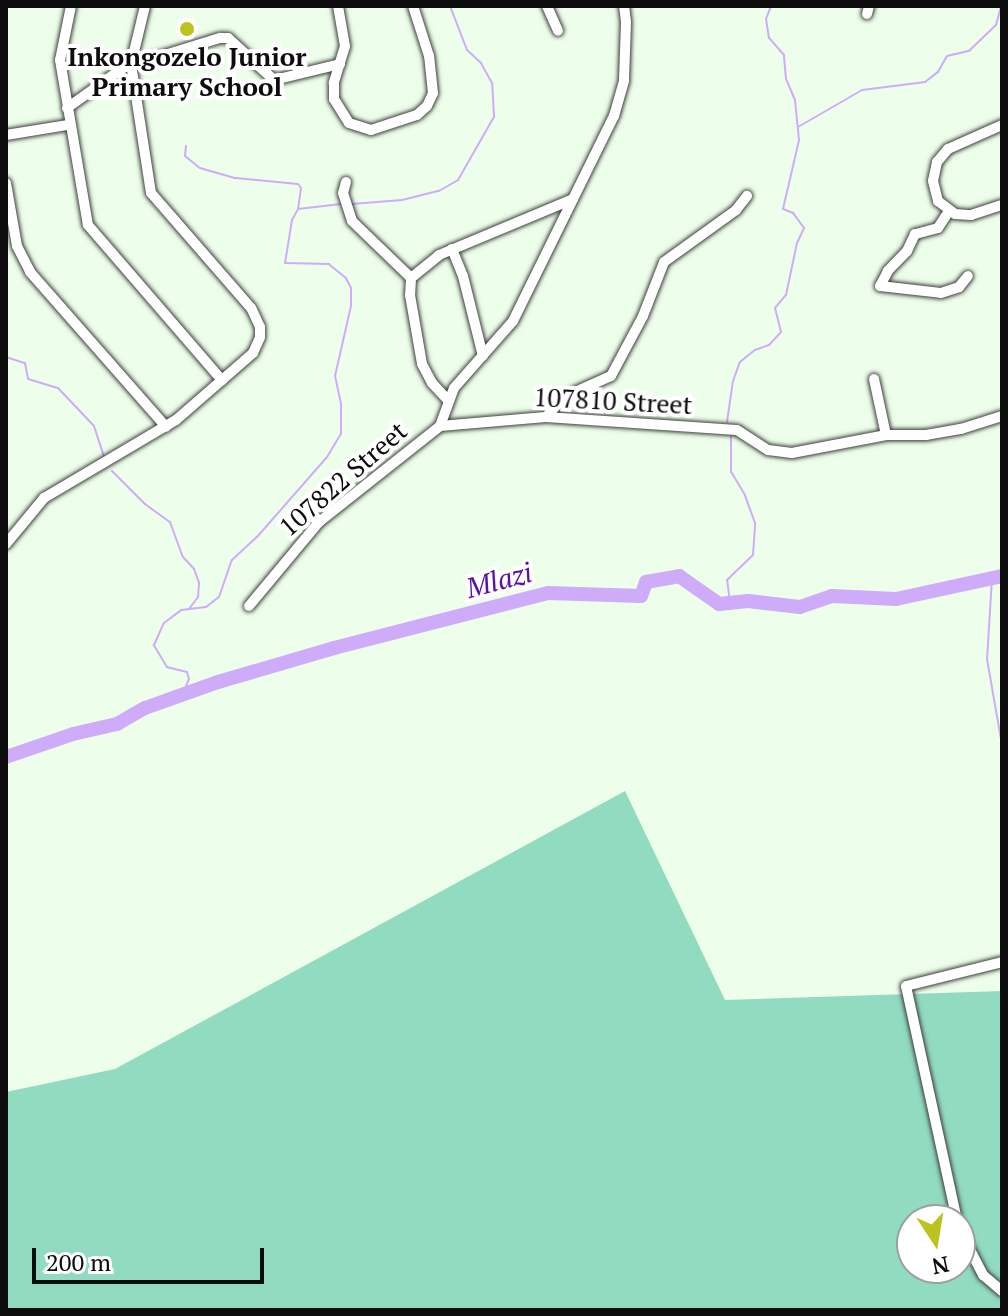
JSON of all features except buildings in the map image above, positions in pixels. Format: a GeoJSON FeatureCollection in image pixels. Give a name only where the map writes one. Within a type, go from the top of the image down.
{"type":"FeatureCollection","features":[{"type":"Feature","properties":{"kind":"street"},"geometry":{"type":"LineString","coordinates":[[71,6],[60,60],[68,125],[88,225],[222,380]]}},
{"type":"Feature","properties":{"kind":"street"},"geometry":{"type":"LineString","coordinates":[[6,544],[44,498],[166,427],[253,353],[260,337],[260,327],[251,308],[151,193],[131,64],[145,6]]}},
{"type":"Feature","properties":{"kind":"street"},"geometry":{"type":"LineString","coordinates":[[338,6],[345,35],[334,83],[334,99],[344,119],[355,127],[378,130],[423,111],[433,93],[434,74],[413,6]]}},
{"type":"Feature","properties":{"kind":"street"},"geometry":{"type":"LineString","coordinates":[[547,6],[558,31]]}},
{"type":"Feature","properties":{"kind":"street"},"geometry":{"type":"LineString","coordinates":[[440,426],[448,400],[513,321],[621,96],[626,22],[624,6]]}},
{"type":"Feature","properties":{"kind":"street"},"geometry":{"type":"LineString","coordinates":[[67,108],[131,64],[208,40],[228,38],[274,80],[340,64]]}},
{"type":"Feature","properties":{"kind":"street"},"geometry":{"type":"LineString","coordinates":[[6,135],[68,125]]}},
{"type":"Feature","properties":{"kind":"street"},"geometry":{"type":"LineString","coordinates":[[1002,125],[957,144],[937,162],[933,189],[938,201],[949,211],[971,215],[1002,205]]}},
{"type":"Feature","properties":{"kind":"street"},"geometry":{"type":"LineString","coordinates":[[6,183],[17,246],[30,272],[166,427]]}},
{"type":"Feature","properties":{"kind":"street"},"geometry":{"type":"LineString","coordinates":[[344,187],[345,208],[371,244],[411,278]]}},
{"type":"Feature","properties":{"kind":"street"},"geometry":{"type":"LineString","coordinates":[[546,417],[564,397],[611,376],[643,316],[664,262],[736,210],[747,196]]}},
{"type":"Feature","properties":{"kind":"street"},"geometry":{"type":"LineString","coordinates":[[448,400],[432,383],[422,364],[410,295],[411,278],[429,261],[452,249],[573,199]]}},
{"type":"Feature","properties":{"kind":"street"},"geometry":{"type":"LineString","coordinates":[[949,211],[938,228],[915,234],[907,251],[888,271],[880,286],[941,293],[959,287],[968,276]]}},
{"type":"Feature","properties":{"kind":"street"},"geometry":{"type":"LineString","coordinates":[[452,249],[463,276],[483,356]]}},
{"type":"Feature","properties":{"kind":"street"},"geometry":{"type":"LineString","coordinates":[[874,379],[886,435],[939,433],[989,423],[1002,416]]}},
{"type":"Feature","properties":{"kind":"street","name":"107810 Street"},"geometry":{"type":"LineString","coordinates":[[440,426],[546,417],[737,430],[761,447],[777,453],[819,449],[886,435]]}},
{"type":"Feature","properties":{"kind":"street","name":"107822 Street"},"geometry":{"type":"LineString","coordinates":[[249,606],[294,548],[319,522],[440,426]]}},
{"type":"Feature","properties":{"kind":"street"},"geometry":{"type":"LineString","coordinates":[[954,1204],[906,986],[1002,962]]}},
{"type":"Feature","properties":{"kind":"street"},"geometry":{"type":"LineString","coordinates":[[976,1261],[983,1275],[1002,1291]]}},
{"type":"Feature","properties":{"kind":"green space"},"geometry":{"type":"Polygon","coordinates":[[[625,791],[725,1000],[1002,991],[1002,1310],[6,1310],[6,1092],[115,1069],[625,791]]]}},
{"type":"Feature","properties":{"kind":"waterway"},"geometry":{"type":"LineString","coordinates":[[352,204],[402,200],[439,191],[458,180],[494,117],[492,83],[481,63],[467,50],[450,6]]}},
{"type":"Feature","properties":{"kind":"waterway"},"geometry":{"type":"LineString","coordinates":[[727,422],[733,381],[740,362],[755,350],[769,345],[781,332],[775,308],[786,295],[797,243],[804,228],[793,213],[783,209],[799,140],[795,100],[786,79],[784,55],[769,38],[766,19],[771,6]]}},
{"type":"Feature","properties":{"kind":"waterway"},"geometry":{"type":"LineString","coordinates":[[798,127],[862,90],[925,82],[938,72],[947,56],[969,51],[996,25],[1001,6]]}},
{"type":"Feature","properties":{"kind":"waterway"},"geometry":{"type":"LineString","coordinates":[[186,146],[185,156],[200,168],[236,178],[298,184],[301,188],[298,209]]}},
{"type":"Feature","properties":{"kind":"waterway"},"geometry":{"type":"LineString","coordinates":[[182,696],[189,679],[187,672],[167,667],[154,645],[164,623],[181,610],[206,607],[219,597],[232,560],[257,537],[327,457],[341,434],[341,404],[335,376],[351,306],[351,288],[346,278],[329,264],[285,263],[292,220],[298,209],[341,204]]}},
{"type":"Feature","properties":{"kind":"waterway"},"geometry":{"type":"LineString","coordinates":[[6,357],[25,363],[28,379],[58,388],[94,426],[104,456]]}},
{"type":"Feature","properties":{"kind":"waterway"},"geometry":{"type":"LineString","coordinates":[[730,603],[727,580],[753,555],[755,523],[745,495],[731,472],[731,433]]}},
{"type":"Feature","properties":{"kind":"waterway"},"geometry":{"type":"LineString","coordinates":[[112,471],[145,504],[170,522],[183,557],[194,569],[199,583],[198,597],[189,609]]}},
{"type":"Feature","properties":{"kind":"waterway","name":"Mlazi"},"geometry":{"type":"LineString","coordinates":[[6,757],[73,734],[117,724],[145,708],[218,682],[334,648],[548,593],[641,596],[646,582],[679,576],[719,604],[748,601],[800,607],[832,596],[896,599],[1002,576]]}},
{"type":"Feature","properties":{"kind":"waterway"},"geometry":{"type":"LineString","coordinates":[[992,578],[987,659],[1002,745]]}},
{"type":"Feature","properties":{"kind":"place","name":"Inkongozelo Junior Primary School"},"geometry":{"type":"Point","coordinates":[187,29]}}]}
